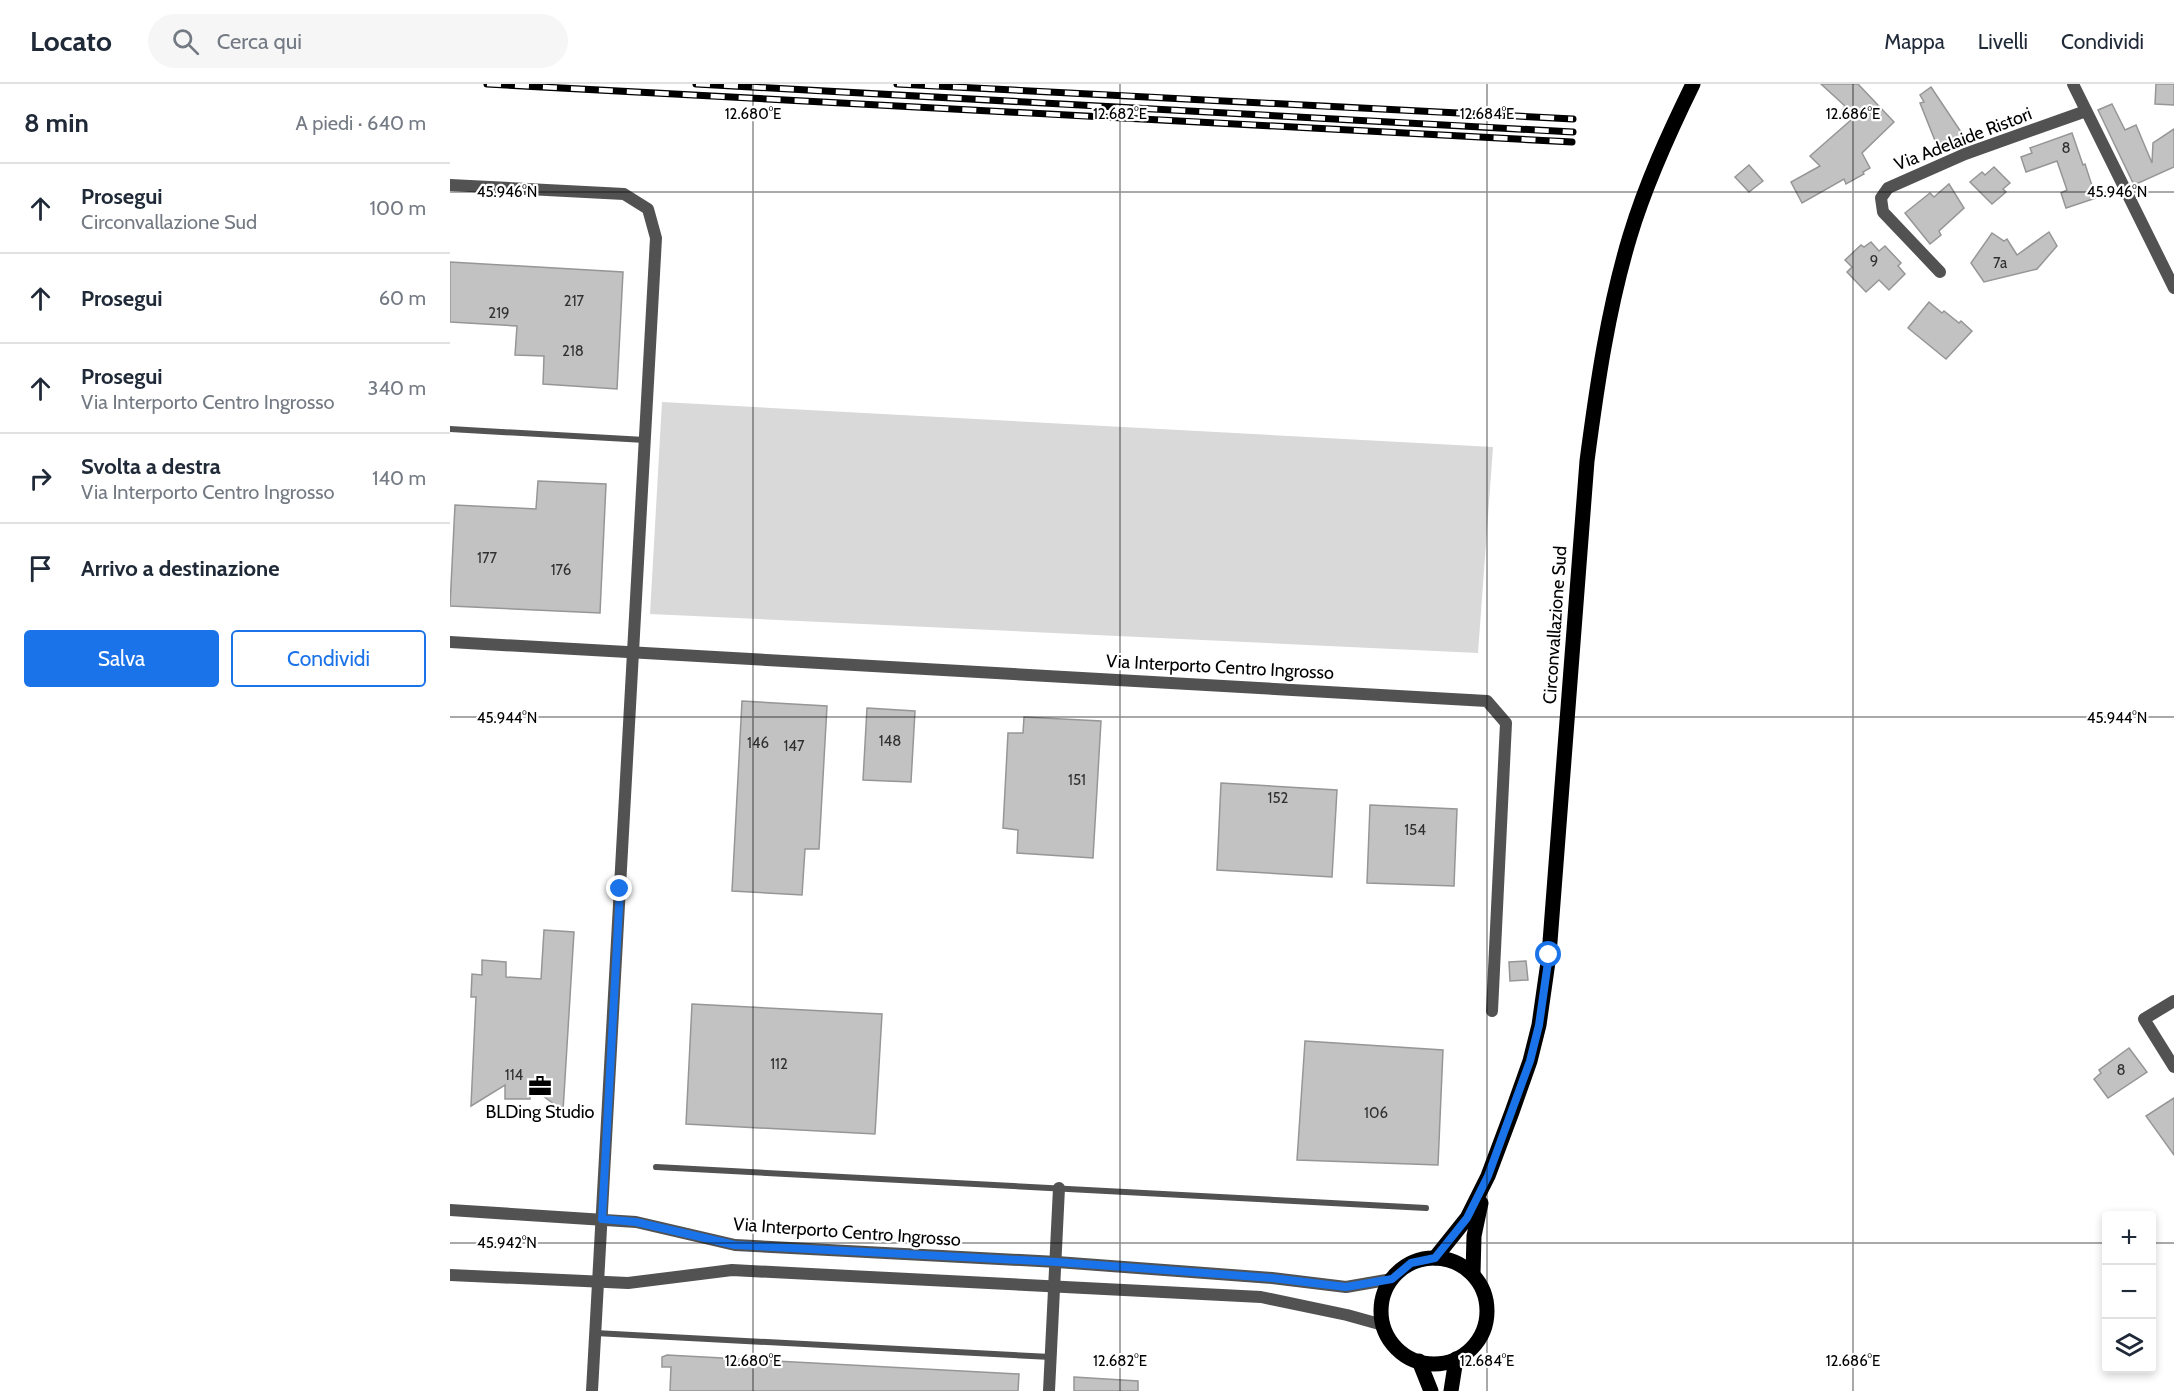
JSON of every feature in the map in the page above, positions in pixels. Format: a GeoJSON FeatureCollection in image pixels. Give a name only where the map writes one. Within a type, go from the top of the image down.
{"type":"FeatureCollection","features":[{"type":"Feature","properties":{"kind":"main road","name":"Circonvallazione Sud"},"geometry":{"type":"LineString","coordinates":[[1488,1176],[1530,1061],[1545,993],[1587,460],[1597,385],[1610,316],[1630,236],[1652,175],[1672,127],[1694,84]]}},
{"type":"Feature","properties":{"kind":"main road"},"geometry":{"type":"LineString","coordinates":[[1435,1258],[1467,1218],[1488,1176]]}},
{"type":"Feature","properties":{"kind":"main road"},"geometry":{"type":"LineString","coordinates":[[1473,1274],[1474,1236],[1488,1176]]}},
{"type":"Feature","properties":{"kind":"main road"},"geometry":{"type":"LineString","coordinates":[[1435,1258],[1462,1265],[1473,1274],[1486,1300],[1487,1314],[1485,1328],[1478,1341],[1468,1352],[1456,1359],[1431,1364],[1407,1356],[1396,1348],[1383,1325],[1382,1301],[1392,1279],[1411,1263],[1435,1258]]}},
{"type":"Feature","properties":{"kind":"main road"},"geometry":{"type":"LineString","coordinates":[[1451,1391],[1456,1359]]}},
{"type":"Feature","properties":{"kind":"main road"},"geometry":{"type":"LineString","coordinates":[[1419,1361],[1431,1391]]}},
{"type":"Feature","properties":{"kind":"street"},"geometry":{"type":"LineString","coordinates":[[2073,84],[2174,288]]}},
{"type":"Feature","properties":{"kind":"street","name":"Via Adelaide Ristori"},"geometry":{"type":"LineString","coordinates":[[1940,272],[1883,212],[1881,198],[1887,188],[1965,154],[2086,111]]}},
{"type":"Feature","properties":{"kind":"street"},"geometry":{"type":"LineString","coordinates":[[450,185],[624,194],[648,209],[656,238],[592,1391]]}},
{"type":"Feature","properties":{"kind":"street","name":"Via Interporto Centro Ingrosso"},"geometry":{"type":"LineString","coordinates":[[450,642],[1487,701],[1506,723],[1492,1011]]}},
{"type":"Feature","properties":{"kind":"street"},"geometry":{"type":"LineString","coordinates":[[2174,1001],[2144,1020],[2174,1067]]}},
{"type":"Feature","properties":{"kind":"street"},"geometry":{"type":"LineString","coordinates":[[1049,1391],[1056,1287],[1059,1188]]}},
{"type":"Feature","properties":{"kind":"street","name":"Via Interporto Centro Ingrosso"},"geometry":{"type":"LineString","coordinates":[[450,1210],[636,1222],[735,1245],[1057,1262],[1272,1278],[1346,1287],[1392,1279]]}},
{"type":"Feature","properties":{"kind":"street"},"geometry":{"type":"LineString","coordinates":[[450,1275],[628,1283],[732,1270],[1261,1297],[1383,1325]]}},
{"type":"Feature","properties":{"kind":"lane"},"geometry":{"type":"LineString","coordinates":[[450,429],[645,440]]}},
{"type":"Feature","properties":{"kind":"lane"},"geometry":{"type":"LineString","coordinates":[[656,1167],[1426,1208]]}},
{"type":"Feature","properties":{"kind":"lane"},"geometry":{"type":"LineString","coordinates":[[595,1333],[1051,1357]]}},
{"type":"Feature","properties":{"kind":"shaded area"},"geometry":{"type":"Polygon","coordinates":[[[662,402],[1493,447],[1478,653],[650,614],[662,402]]]}},
{"type":"Feature","properties":{"kind":"building"},"geometry":{"type":"Polygon","coordinates":[[[1821,84],[1858,84],[1894,122],[1862,153],[1870,168],[1863,172],[1864,174],[1846,184],[1844,179],[1802,203],[1791,182],[1820,166],[1810,156],[1851,120],[1842,110],[1845,106],[1821,84]]]}},
{"type":"Feature","properties":{"kind":"building"},"geometry":{"type":"Polygon","coordinates":[[[2156,84],[2174,84],[2174,105],[2155,104],[2156,84]]]}},
{"type":"Feature","properties":{"kind":"building"},"geometry":{"type":"Polygon","coordinates":[[[1931,87],[1965,138],[1938,148],[1920,103],[1924,102],[1920,95],[1931,87]]]}},
{"type":"Feature","properties":{"kind":"building"},"geometry":{"type":"Polygon","coordinates":[[[2112,104],[2125,130],[2136,125],[2152,163],[2153,143],[2174,129],[2174,167],[2134,185],[2098,110],[2112,104]]]}},
{"type":"Feature","properties":{"kind":"building"},"geometry":{"type":"Polygon","coordinates":[[[2072,133],[2096,198],[2066,208],[2061,193],[2067,190],[2057,161],[2026,172],[2021,157],[2032,153],[2030,148],[2072,133]]]}},
{"type":"Feature","properties":{"kind":"building"},"geometry":{"type":"Polygon","coordinates":[[[1749,165],[1763,181],[1749,192],[1735,177],[1749,165]]]}},
{"type":"Feature","properties":{"kind":"building"},"geometry":{"type":"Polygon","coordinates":[[[1994,167],[2010,183],[2003,189],[2006,192],[1992,204],[1970,182],[1982,172],[1985,175],[1994,167]]]}},
{"type":"Feature","properties":{"kind":"building"},"geometry":{"type":"Polygon","coordinates":[[[1949,184],[1964,208],[1939,231],[1941,235],[1930,244],[1905,213],[1930,193],[1934,197],[1949,184]]]}},
{"type":"Feature","properties":{"kind":"building"},"geometry":{"type":"Polygon","coordinates":[[[2049,232],[2057,246],[2037,269],[1984,282],[1971,263],[1992,233],[2004,241],[2007,239],[2017,255],[2049,232]]]}},
{"type":"Feature","properties":{"kind":"building"},"geometry":{"type":"Polygon","coordinates":[[[1871,242],[1879,251],[1885,246],[1901,263],[1898,266],[1905,274],[1889,290],[1879,280],[1866,292],[1847,272],[1852,267],[1845,260],[1861,245],[1864,247],[1871,242]]]}},
{"type":"Feature","properties":{"kind":"building"},"geometry":{"type":"Polygon","coordinates":[[[450,262],[623,272],[617,389],[543,384],[544,356],[515,355],[517,326],[450,322],[450,262]]]}},
{"type":"Feature","properties":{"kind":"building"},"geometry":{"type":"Polygon","coordinates":[[[1929,302],[1942,313],[1944,311],[1959,323],[1961,321],[1972,331],[1946,359],[1908,328],[1929,302]]]}},
{"type":"Feature","properties":{"kind":"building"},"geometry":{"type":"Polygon","coordinates":[[[538,481],[606,484],[600,613],[450,606],[455,505],[536,509],[538,481]]]}},
{"type":"Feature","properties":{"kind":"building"},"geometry":{"type":"Polygon","coordinates":[[[742,701],[827,706],[819,849],[805,849],[802,895],[732,891],[742,701]]]}},
{"type":"Feature","properties":{"kind":"building"},"geometry":{"type":"Polygon","coordinates":[[[867,708],[915,711],[911,782],[863,780],[867,708]]]}},
{"type":"Feature","properties":{"kind":"building"},"geometry":{"type":"Polygon","coordinates":[[[1024,717],[1101,721],[1093,858],[1017,853],[1018,830],[1003,828],[1008,733],[1023,733],[1024,717]]]}},
{"type":"Feature","properties":{"kind":"building"},"geometry":{"type":"Polygon","coordinates":[[[1221,783],[1337,790],[1332,877],[1217,870],[1221,783]]]}},
{"type":"Feature","properties":{"kind":"building"},"geometry":{"type":"Polygon","coordinates":[[[1370,805],[1457,809],[1454,886],[1367,883],[1370,805]]]}},
{"type":"Feature","properties":{"kind":"building"},"geometry":{"type":"Polygon","coordinates":[[[544,930],[574,932],[563,1111],[530,1086],[530,1099],[505,1099],[505,1085],[471,1106],[476,997],[471,997],[472,974],[482,975],[482,960],[506,962],[506,977],[541,979],[544,930]]]}},
{"type":"Feature","properties":{"kind":"building"},"geometry":{"type":"Polygon","coordinates":[[[1526,961],[1528,980],[1510,981],[1509,962],[1526,961]]]}},
{"type":"Feature","properties":{"kind":"building"},"geometry":{"type":"Polygon","coordinates":[[[692,1004],[882,1014],[875,1134],[686,1124],[692,1004]]]}},
{"type":"Feature","properties":{"kind":"building"},"geometry":{"type":"Polygon","coordinates":[[[1305,1041],[1443,1050],[1438,1165],[1297,1160],[1305,1041]]]}},
{"type":"Feature","properties":{"kind":"building"},"geometry":{"type":"Polygon","coordinates":[[[2129,1048],[2147,1072],[2108,1098],[2094,1079],[2101,1073],[2099,1070],[2129,1048]]]}},
{"type":"Feature","properties":{"kind":"building"},"geometry":{"type":"Polygon","coordinates":[[[2174,1098],[2174,1155],[2146,1116],[2174,1098]]]}},
{"type":"Feature","properties":{"kind":"building"},"geometry":{"type":"Polygon","coordinates":[[[667,1355],[1019,1374],[1018,1391],[670,1391],[671,1367],[662,1367],[662,1357],[667,1355]]]}},
{"type":"Feature","properties":{"kind":"building"},"geometry":{"type":"Polygon","coordinates":[[[1074,1377],[1138,1381],[1138,1391],[1074,1391],[1074,1377]]]}},
{"type":"Feature","properties":{"kind":"railway"},"geometry":{"type":"LineString","coordinates":[[487,84],[1572,142]]}},
{"type":"Feature","properties":{"kind":"railway"},"geometry":{"type":"LineString","coordinates":[[696,84],[1573,132]]}},
{"type":"Feature","properties":{"kind":"railway"},"geometry":{"type":"LineString","coordinates":[[897,84],[1573,119]]}},
{"type":"Feature","properties":{"kind":"place","name":"BLDing Studio"},"geometry":{"type":"Point","coordinates":[540,1086]}},
{"type":"Feature","properties":{"kind":"route"},"geometry":{"type":"LineString","coordinates":[[620,889],[602,1219],[636,1222],[735,1245],[1057,1262],[1272,1278],[1346,1287],[1392,1279],[1411,1263],[1435,1258],[1467,1218],[1488,1176],[1530,1061],[1545,993],[1549,955]]}}]}
